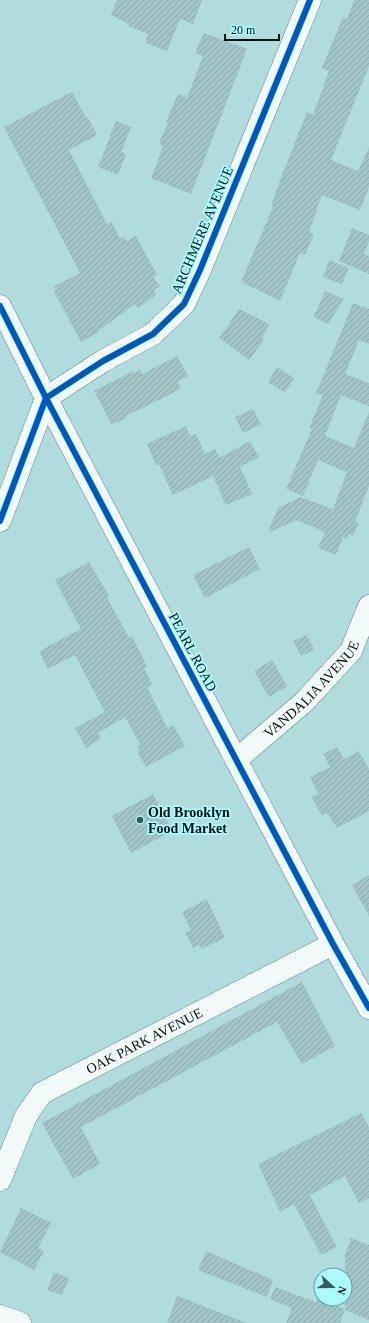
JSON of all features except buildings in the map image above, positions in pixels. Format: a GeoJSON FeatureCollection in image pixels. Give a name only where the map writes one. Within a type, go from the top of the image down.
{"type":"FeatureCollection","features":[{"type":"Feature","properties":{"kind":"street","name":"ARCHMERE AVENUE"},"geometry":{"type":"LineString","coordinates":[[46,398],[103,361],[153,334],[184,304],[200,270],[310,0]]}},
{"type":"Feature","properties":{"kind":"street","name":"PEARL ROAD"},"geometry":{"type":"LineString","coordinates":[[0,306],[46,398],[236,760],[333,944],[369,1008]]}},
{"type":"Feature","properties":{"kind":"street"},"geometry":{"type":"LineString","coordinates":[[0,521],[46,398]]}},
{"type":"Feature","properties":{"kind":"street","name":"VANDALIA AVENUE"},"geometry":{"type":"LineString","coordinates":[[236,760],[304,702],[351,651],[369,606]]}},
{"type":"Feature","properties":{"kind":"street","name":"OAK PARK AVENUE"},"geometry":{"type":"LineString","coordinates":[[0,1180],[26,1116],[42,1093],[333,944]]}},
{"type":"Feature","properties":{"kind":"street"},"geometry":{"type":"LineString","coordinates":[[0,1316],[20,1323]]}},
{"type":"Feature","properties":{"kind":"cycle path"},"geometry":{"type":"LineString","coordinates":[[0,521],[46,398],[103,361],[153,334],[184,304],[200,270],[310,0]]}},
{"type":"Feature","properties":{"kind":"cycle path"},"geometry":{"type":"LineString","coordinates":[[0,306],[46,398],[333,944],[369,1008]]}},
{"type":"Feature","properties":{"kind":"place","name":"Old Brooklyn Food Market"},"geometry":{"type":"Point","coordinates":[140,820]}}]}
